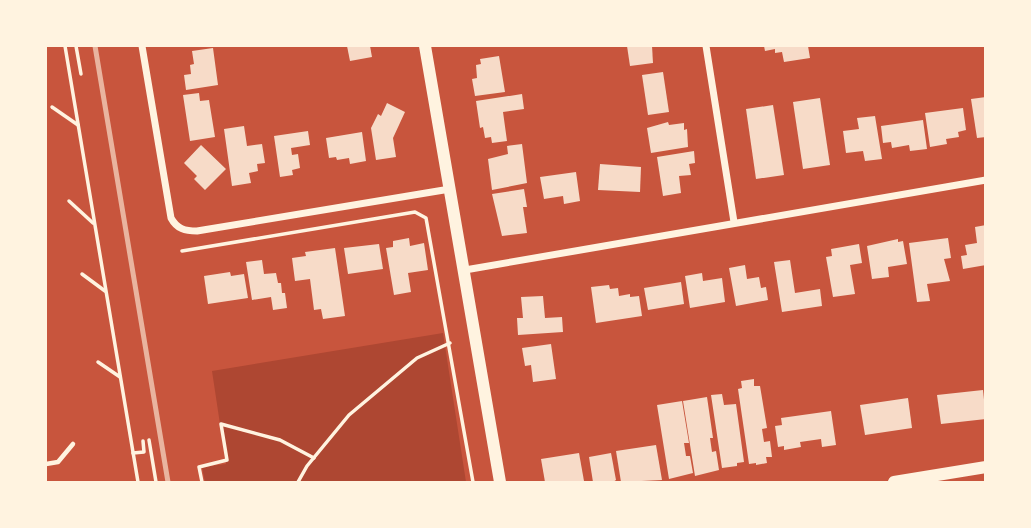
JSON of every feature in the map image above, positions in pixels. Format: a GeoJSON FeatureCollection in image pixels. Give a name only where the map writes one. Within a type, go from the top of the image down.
{"type":"FeatureCollection","features":[{"type":"Feature","properties":{"kind":"street"},"geometry":{"type":"LineString","coordinates":[[142,46],[171,218],[174,225],[181,229],[197,231],[451,188]]}},
{"type":"Feature","properties":{"kind":"street"},"geometry":{"type":"LineString","coordinates":[[425,46],[500,482]]}},
{"type":"Feature","properties":{"kind":"street"},"geometry":{"type":"LineString","coordinates":[[706,46],[734,222]]}},
{"type":"Feature","properties":{"kind":"street"},"geometry":{"type":"LineString","coordinates":[[465,270],[985,180]]}},
{"type":"Feature","properties":{"kind":"street"},"geometry":{"type":"LineString","coordinates":[[894,482],[985,467]]}},
{"type":"Feature","properties":{"kind":"lane"},"geometry":{"type":"LineString","coordinates":[[46,464],[58,462],[73,444]]}},
{"type":"Feature","properties":{"kind":"path"},"geometry":{"type":"LineString","coordinates":[[65,46],[138,482]]}},
{"type":"Feature","properties":{"kind":"path"},"geometry":{"type":"LineString","coordinates":[[76,46],[81,74]]}},
{"type":"Feature","properties":{"kind":"path"},"geometry":{"type":"LineString","coordinates":[[52,107],[78,125]]}},
{"type":"Feature","properties":{"kind":"path"},"geometry":{"type":"LineString","coordinates":[[69,201],[95,224]]}},
{"type":"Feature","properties":{"kind":"path"},"geometry":{"type":"LineString","coordinates":[[181,251],[415,212],[426,218],[450,343],[472,482]]}},
{"type":"Feature","properties":{"kind":"path"},"geometry":{"type":"LineString","coordinates":[[82,274],[106,292]]}},
{"type":"Feature","properties":{"kind":"path"},"geometry":{"type":"LineString","coordinates":[[298,482],[349,415],[417,358],[450,343]]}},
{"type":"Feature","properties":{"kind":"path"},"geometry":{"type":"LineString","coordinates":[[98,362],[120,377]]}},
{"type":"Feature","properties":{"kind":"path"},"geometry":{"type":"LineString","coordinates":[[202,482],[199,467],[227,460],[220,424],[280,440],[314,458]]}},
{"type":"Feature","properties":{"kind":"path"},"geometry":{"type":"LineString","coordinates":[[149,440],[156,482]]}},
{"type":"Feature","properties":{"kind":"path"},"geometry":{"type":"LineString","coordinates":[[133,453],[144,452],[143,441]]}},
{"type":"Feature","properties":{"kind":"shaded area"},"geometry":{"type":"Polygon","coordinates":[[[443,333],[466,482],[205,482],[202,467],[226,464],[212,371],[443,333]]]}},
{"type":"Feature","properties":{"kind":"building"},"geometry":{"type":"Polygon","coordinates":[[[347,46],[370,46],[372,57],[350,61],[347,46]]]}},
{"type":"Feature","properties":{"kind":"building"},"geometry":{"type":"Polygon","coordinates":[[[627,46],[652,46],[653,63],[630,66],[627,46]]]}},
{"type":"Feature","properties":{"kind":"building"},"geometry":{"type":"Polygon","coordinates":[[[764,46],[808,46],[810,58],[784,62],[782,52],[775,53],[775,49],[765,51],[764,46]]]}},
{"type":"Feature","properties":{"kind":"building"},"geometry":{"type":"Polygon","coordinates":[[[213,48],[218,85],[186,90],[184,75],[191,74],[190,65],[194,64],[192,51],[213,48]]]}},
{"type":"Feature","properties":{"kind":"building"},"geometry":{"type":"Polygon","coordinates":[[[499,56],[505,92],[475,96],[472,79],[477,78],[476,65],[481,64],[480,59],[499,56]]]}},
{"type":"Feature","properties":{"kind":"building"},"geometry":{"type":"Polygon","coordinates":[[[663,72],[669,112],[648,115],[642,75],[663,72]]]}},
{"type":"Feature","properties":{"kind":"building"},"geometry":{"type":"Polygon","coordinates":[[[199,93],[200,101],[209,100],[215,137],[190,141],[183,95],[199,93]]]}},
{"type":"Feature","properties":{"kind":"building"},"geometry":{"type":"Polygon","coordinates":[[[522,94],[524,109],[503,112],[507,141],[492,143],[491,137],[485,138],[483,127],[480,128],[476,101],[522,94]]]}},
{"type":"Feature","properties":{"kind":"building"},"geometry":{"type":"Polygon","coordinates":[[[986,97],[986,137],[977,138],[971,99],[986,97]]]}},
{"type":"Feature","properties":{"kind":"building"},"geometry":{"type":"Polygon","coordinates":[[[820,98],[830,165],[803,169],[793,102],[820,98]]]}},
{"type":"Feature","properties":{"kind":"building"},"geometry":{"type":"Polygon","coordinates":[[[387,103],[405,112],[393,138],[396,157],[376,160],[371,128],[387,103]]]}},
{"type":"Feature","properties":{"kind":"building"},"geometry":{"type":"Polygon","coordinates":[[[773,105],[784,175],[756,179],[746,109],[773,105]]]}},
{"type":"Feature","properties":{"kind":"building"},"geometry":{"type":"Polygon","coordinates":[[[963,108],[966,130],[958,132],[959,137],[946,139],[947,144],[930,147],[925,113],[963,108]]]}},
{"type":"Feature","properties":{"kind":"building"},"geometry":{"type":"Polygon","coordinates":[[[875,116],[882,159],[865,161],[863,151],[846,153],[843,131],[859,129],[857,118],[875,116]]]}},
{"type":"Feature","properties":{"kind":"building"},"geometry":{"type":"Polygon","coordinates":[[[923,120],[927,149],[910,151],[909,145],[892,148],[891,142],[883,143],[881,126],[923,120]]]}},
{"type":"Feature","properties":{"kind":"building"},"geometry":{"type":"Polygon","coordinates":[[[668,122],[669,125],[684,123],[688,147],[651,153],[647,128],[668,122]]]}},
{"type":"Feature","properties":{"kind":"building"},"geometry":{"type":"Polygon","coordinates":[[[244,126],[247,146],[262,144],[265,163],[257,164],[258,171],[249,173],[251,183],[232,186],[224,129],[244,126]]]}},
{"type":"Feature","properties":{"kind":"building"},"geometry":{"type":"Polygon","coordinates":[[[308,131],[310,145],[291,148],[292,155],[298,154],[300,168],[292,170],[293,175],[280,177],[274,136],[308,131]]]}},
{"type":"Feature","properties":{"kind":"building"},"geometry":{"type":"Polygon","coordinates":[[[362,132],[366,161],[350,164],[349,158],[329,158],[326,138],[362,132]]]}},
{"type":"Feature","properties":{"kind":"building"},"geometry":{"type":"Polygon","coordinates":[[[522,144],[527,183],[492,190],[488,159],[508,154],[507,146],[522,144]]]}},
{"type":"Feature","properties":{"kind":"building"},"geometry":{"type":"Polygon","coordinates":[[[201,145],[226,169],[205,190],[194,179],[197,176],[184,163],[201,145]]]}},
{"type":"Feature","properties":{"kind":"building"},"geometry":{"type":"Polygon","coordinates":[[[694,151],[695,163],[689,164],[691,175],[679,176],[681,193],[663,196],[657,157],[694,151]]]}},
{"type":"Feature","properties":{"kind":"building"},"geometry":{"type":"Polygon","coordinates":[[[600,164],[641,167],[640,192],[598,190],[600,164]]]}},
{"type":"Feature","properties":{"kind":"building"},"geometry":{"type":"Polygon","coordinates":[[[576,172],[580,201],[564,204],[563,196],[544,199],[540,177],[576,172]]]}},
{"type":"Feature","properties":{"kind":"building"},"geometry":{"type":"Polygon","coordinates":[[[524,189],[527,207],[523,207],[527,233],[502,236],[492,194],[524,189]]]}},
{"type":"Feature","properties":{"kind":"building"},"geometry":{"type":"Polygon","coordinates":[[[986,225],[986,265],[963,269],[961,256],[967,255],[965,245],[977,243],[975,227],[986,225]]]}},
{"type":"Feature","properties":{"kind":"building"},"geometry":{"type":"Polygon","coordinates":[[[409,238],[410,246],[424,243],[428,270],[408,273],[411,292],[394,295],[386,248],[393,247],[393,241],[409,238]]]}},
{"type":"Feature","properties":{"kind":"building"},"geometry":{"type":"Polygon","coordinates":[[[948,238],[951,258],[944,259],[950,281],[927,284],[930,301],[917,302],[909,243],[948,238]]]}},
{"type":"Feature","properties":{"kind":"building"},"geometry":{"type":"Polygon","coordinates":[[[898,239],[898,242],[903,241],[907,264],[888,267],[889,277],[872,279],[867,246],[898,239]]]}},
{"type":"Feature","properties":{"kind":"building"},"geometry":{"type":"Polygon","coordinates":[[[379,244],[383,269],[348,274],[344,248],[379,244]]]}},
{"type":"Feature","properties":{"kind":"building"},"geometry":{"type":"Polygon","coordinates":[[[859,244],[862,263],[850,265],[855,294],[833,297],[826,257],[832,256],[831,249],[859,244]]]}},
{"type":"Feature","properties":{"kind":"building"},"geometry":{"type":"Polygon","coordinates":[[[335,248],[345,316],[323,319],[321,309],[314,310],[310,279],[295,281],[292,258],[306,256],[305,252],[335,248]]]}},
{"type":"Feature","properties":{"kind":"building"},"geometry":{"type":"Polygon","coordinates":[[[262,260],[264,274],[276,273],[282,293],[285,293],[287,308],[273,310],[271,297],[252,300],[246,262],[262,260]]]}},
{"type":"Feature","properties":{"kind":"building"},"geometry":{"type":"Polygon","coordinates":[[[790,260],[795,293],[820,289],[822,306],[782,312],[774,262],[790,260]]]}},
{"type":"Feature","properties":{"kind":"building"},"geometry":{"type":"Polygon","coordinates":[[[745,265],[747,279],[759,277],[761,288],[766,287],[768,300],[736,306],[729,268],[745,265]]]}},
{"type":"Feature","properties":{"kind":"building"},"geometry":{"type":"Polygon","coordinates":[[[230,272],[231,276],[244,274],[248,298],[208,304],[204,276],[230,272]]]}},
{"type":"Feature","properties":{"kind":"building"},"geometry":{"type":"Polygon","coordinates":[[[702,273],[703,281],[722,278],[725,302],[690,308],[685,276],[702,273]]]}},
{"type":"Feature","properties":{"kind":"building"},"geometry":{"type":"Polygon","coordinates":[[[681,282],[684,304],[648,310],[644,288],[681,282]]]}},
{"type":"Feature","properties":{"kind":"building"},"geometry":{"type":"Polygon","coordinates":[[[609,285],[610,289],[618,288],[619,296],[639,296],[642,316],[596,323],[591,287],[609,285]]]}},
{"type":"Feature","properties":{"kind":"building"},"geometry":{"type":"Polygon","coordinates":[[[543,296],[545,318],[562,317],[563,332],[518,335],[517,318],[523,318],[521,297],[543,296]]]}},
{"type":"Feature","properties":{"kind":"building"},"geometry":{"type":"Polygon","coordinates":[[[551,344],[556,379],[533,382],[531,365],[525,366],[522,348],[551,344]]]}},
{"type":"Feature","properties":{"kind":"building"},"geometry":{"type":"Polygon","coordinates":[[[754,379],[754,386],[760,386],[767,428],[762,429],[764,442],[770,441],[772,457],[766,457],[767,463],[756,465],[749,464],[738,389],[742,388],[741,381],[754,379]]]}},
{"type":"Feature","properties":{"kind":"building"},"geometry":{"type":"Polygon","coordinates":[[[983,390],[986,419],[941,424],[937,395],[983,390]]]}},
{"type":"Feature","properties":{"kind":"building"},"geometry":{"type":"Polygon","coordinates":[[[722,394],[724,405],[736,404],[744,462],[722,468],[711,395],[722,394]]]}},
{"type":"Feature","properties":{"kind":"building"},"geometry":{"type":"Polygon","coordinates":[[[707,397],[713,438],[710,438],[712,452],[716,451],[719,470],[695,476],[683,401],[707,397]]]}},
{"type":"Feature","properties":{"kind":"building"},"geometry":{"type":"Polygon","coordinates":[[[908,398],[912,428],[865,435],[860,405],[908,398]]]}},
{"type":"Feature","properties":{"kind":"building"},"geometry":{"type":"Polygon","coordinates":[[[682,401],[689,443],[684,443],[693,473],[669,479],[657,405],[682,401]]]}},
{"type":"Feature","properties":{"kind":"building"},"geometry":{"type":"Polygon","coordinates":[[[831,411],[836,445],[822,447],[821,439],[800,442],[801,447],[784,450],[784,446],[778,447],[775,426],[782,425],[781,418],[831,411]]]}},
{"type":"Feature","properties":{"kind":"building"},"geometry":{"type":"Polygon","coordinates":[[[656,445],[662,480],[621,482],[616,451],[656,445]]]}},
{"type":"Feature","properties":{"kind":"building"},"geometry":{"type":"Polygon","coordinates":[[[579,453],[584,481],[545,482],[541,459],[579,453]]]}},
{"type":"Feature","properties":{"kind":"building"},"geometry":{"type":"Polygon","coordinates":[[[611,453],[616,480],[593,482],[589,457],[611,453]]]}},
{"type":"Feature","properties":{"kind":"railway"},"geometry":{"type":"LineString","coordinates":[[95,46],[168,482]]}}]}
